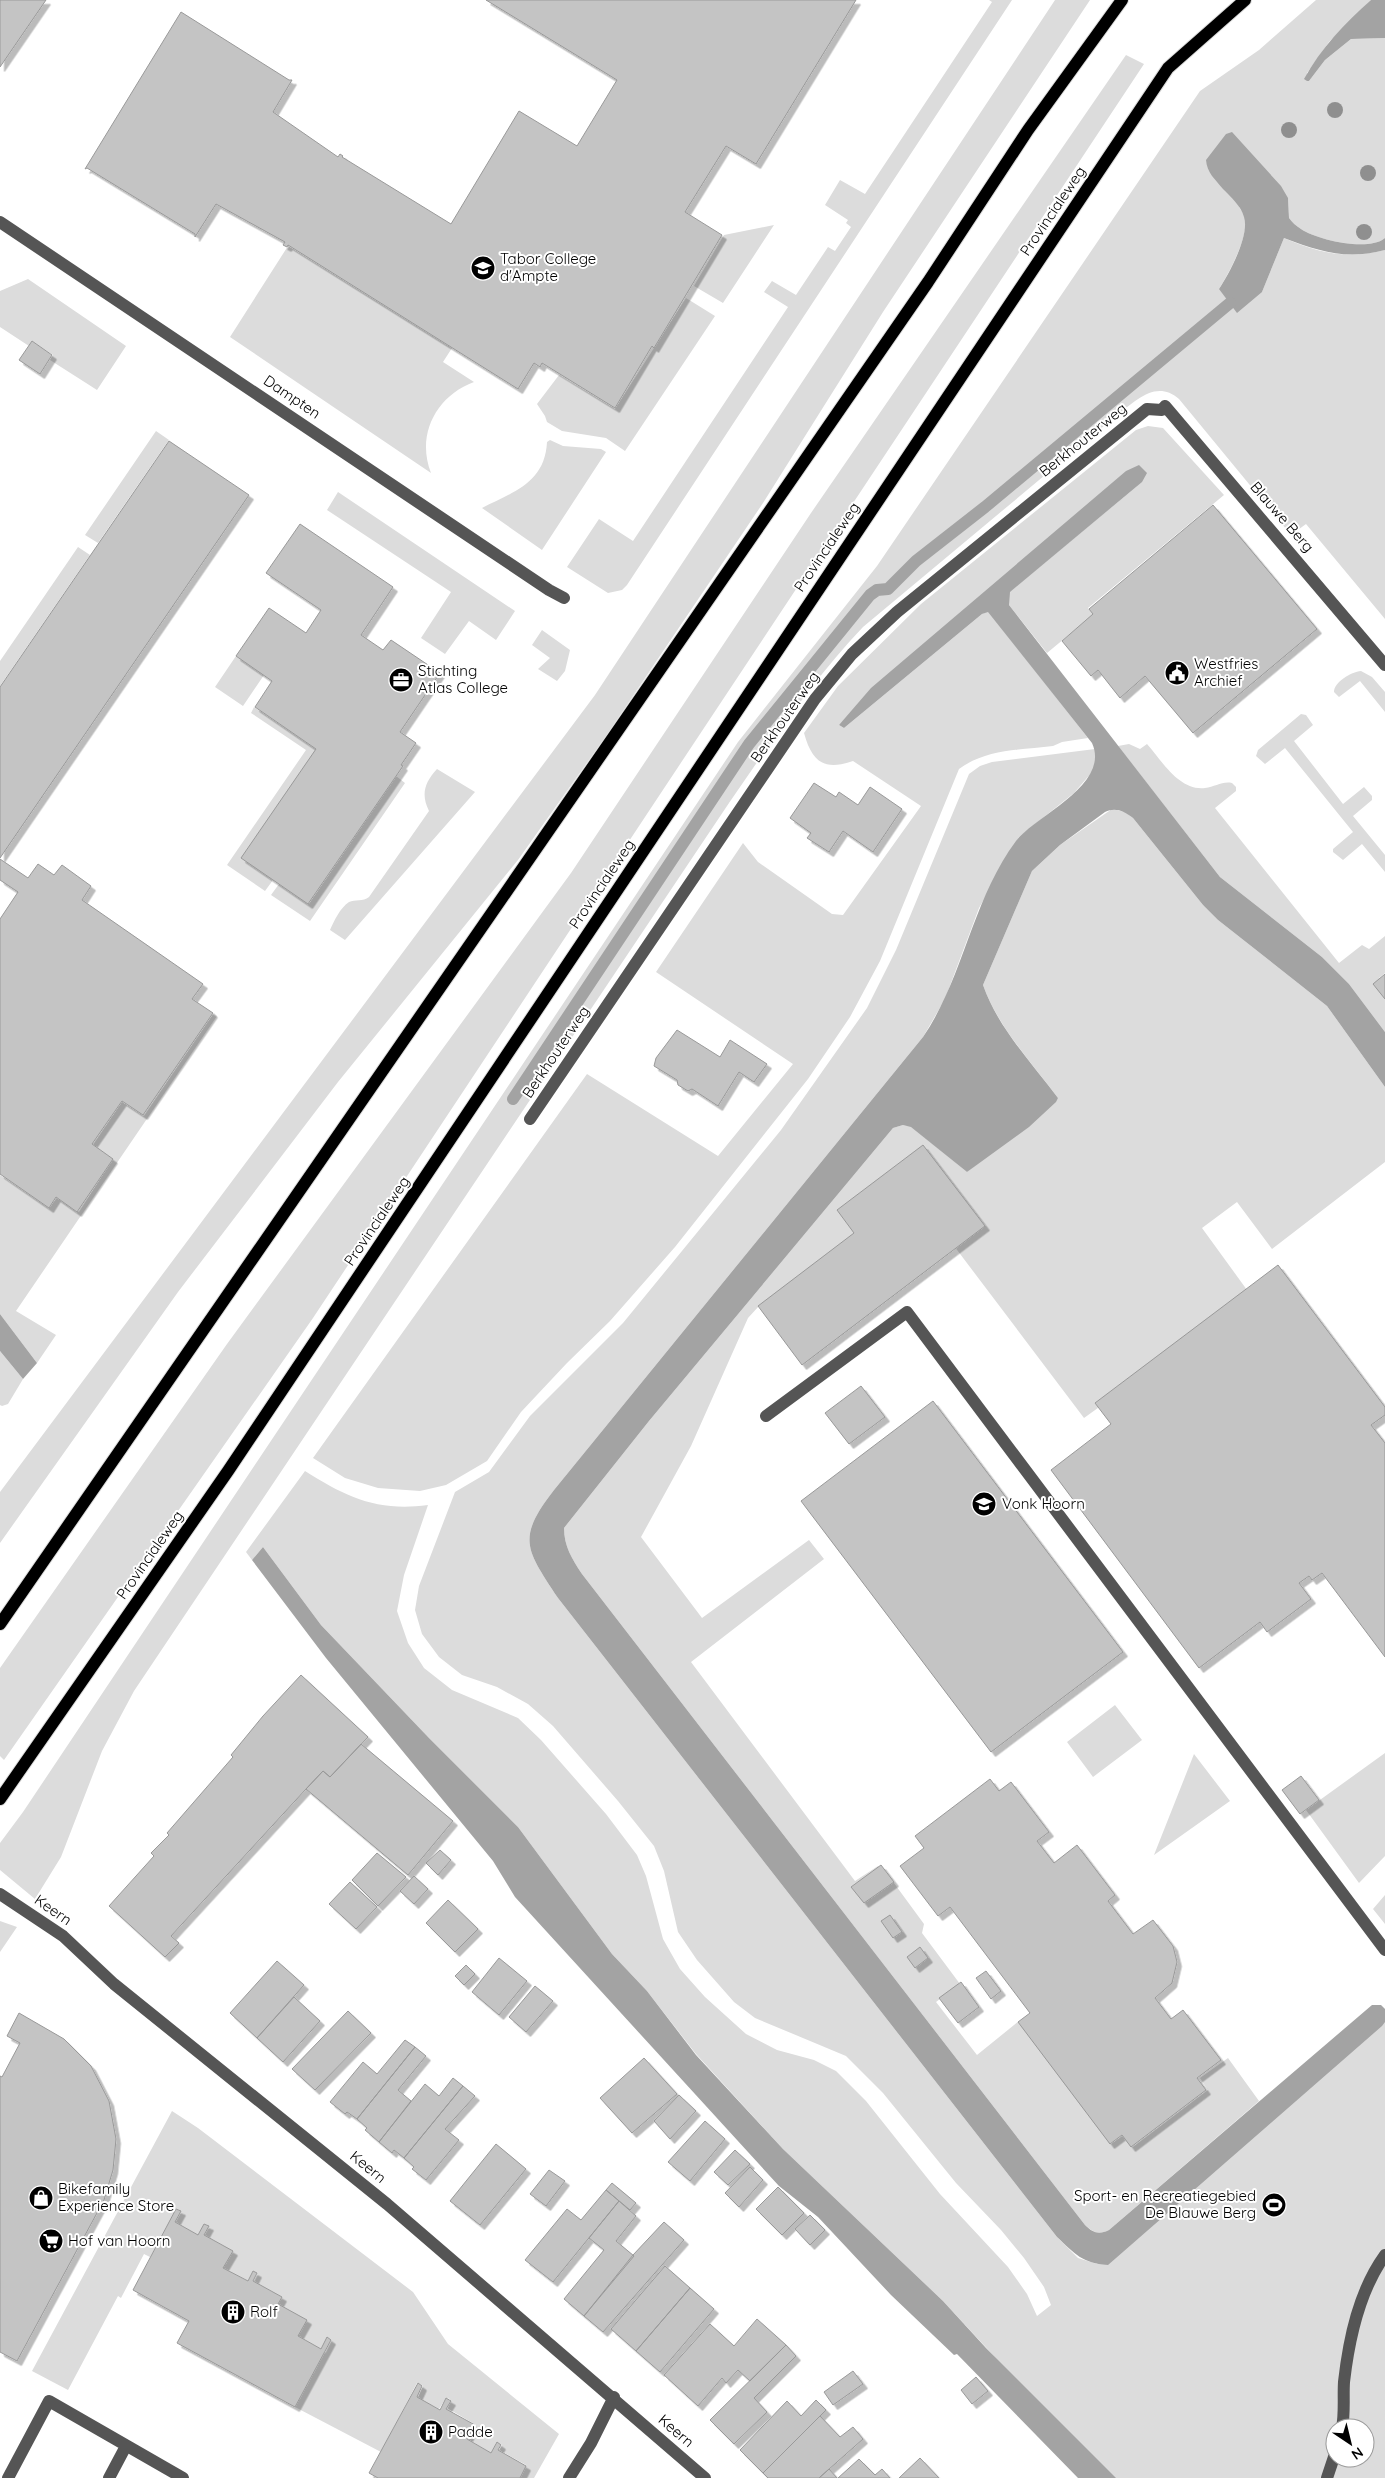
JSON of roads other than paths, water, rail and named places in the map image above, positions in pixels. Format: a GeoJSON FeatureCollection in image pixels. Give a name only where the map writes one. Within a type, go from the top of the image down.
{"type":"FeatureCollection","features":[{"type":"Feature","properties":{"kind":"main road"},"geometry":{"type":"LineString","coordinates":[[0,1624],[905,315],[1028,130],[1122,0]]}},
{"type":"Feature","properties":{"kind":"main road","name":"Provincialeweg"},"geometry":{"type":"LineString","coordinates":[[0,1799],[228,1471],[1168,68],[1245,0]]}},
{"type":"Feature","properties":{"kind":"street","name":"Dampten"},"geometry":{"type":"LineString","coordinates":[[0,223],[548,590],[564,598]]}},
{"type":"Feature","properties":{"kind":"street","name":"Blauwe Berg"},"geometry":{"type":"LineString","coordinates":[[1147,408],[1162,410],[1165,406],[1385,666]]}},
{"type":"Feature","properties":{"kind":"street","name":"Berkhouterweg"},"geometry":{"type":"LineString","coordinates":[[530,1119],[815,699],[852,654],[903,607],[1147,408]]}},
{"type":"Feature","properties":{"kind":"street"},"geometry":{"type":"LineString","coordinates":[[766,1416],[907,1312],[1385,1950]]}},
{"type":"Feature","properties":{"kind":"street","name":"Keern"},"geometry":{"type":"LineString","coordinates":[[0,1894],[63,1936],[114,1984],[387,2204],[614,2397],[705,2478]]}},
{"type":"Feature","properties":{"kind":"street"},"geometry":{"type":"LineString","coordinates":[[1342,2418],[1344,2382],[1355,2317],[1385,2255]]}},
{"type":"Feature","properties":{"kind":"street"},"geometry":{"type":"LineString","coordinates":[[569,2478],[591,2442],[614,2397]]}},
{"type":"Feature","properties":{"kind":"street"},"geometry":{"type":"LineString","coordinates":[[8,2478],[49,2401],[183,2478]]}},
{"type":"Feature","properties":{"kind":"street"},"geometry":{"type":"LineString","coordinates":[[109,2478],[126,2446]]}},
{"type":"Feature","properties":{"kind":"waterway"},"geometry":{"type":"LineString","coordinates":[[513,1099],[749,744],[870,595],[877,590],[888,589],[916,561],[985,507],[1230,303]]}},
{"type":"Feature","properties":{"kind":"place","name":"Tabor College d'Ampte"},"geometry":{"type":"Point","coordinates":[483,268]}},
{"type":"Feature","properties":{"kind":"place","name":"Westfries Archief"},"geometry":{"type":"Point","coordinates":[1177,673]}},
{"type":"Feature","properties":{"kind":"place","name":"Stichting Atlas College"},"geometry":{"type":"Point","coordinates":[401,680]}},
{"type":"Feature","properties":{"kind":"place","name":"Vonk Hoorn"},"geometry":{"type":"Point","coordinates":[984,1504]}},
{"type":"Feature","properties":{"kind":"place","name":"Bikefamily Experience Store"},"geometry":{"type":"Point","coordinates":[41,2198]}},
{"type":"Feature","properties":{"kind":"place","name":"Sport- en Recreatiegebied De Blauwe Berg"},"geometry":{"type":"Point","coordinates":[1274,2205]}},
{"type":"Feature","properties":{"kind":"place","name":"Hof van Hoorn"},"geometry":{"type":"Point","coordinates":[51,2241]}},
{"type":"Feature","properties":{"kind":"place","name":"Rolf"},"geometry":{"type":"Point","coordinates":[233,2312]}},
{"type":"Feature","properties":{"kind":"place","name":"Padde"},"geometry":{"type":"Point","coordinates":[431,2432]}}]}
